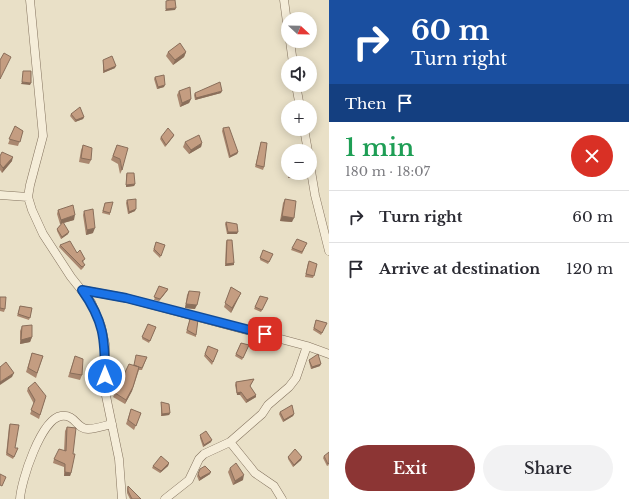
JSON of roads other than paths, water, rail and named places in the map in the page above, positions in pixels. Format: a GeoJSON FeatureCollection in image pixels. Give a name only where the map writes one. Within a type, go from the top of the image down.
{"type":"FeatureCollection","features":[{"type":"Feature","properties":{"kind":"street"},"geometry":{"type":"LineString","coordinates":[[30,0],[43,136],[28,198],[32,210],[44,234],[71,277],[91,302],[104,334],[105,391],[119,459],[122,499]]}},
{"type":"Feature","properties":{"kind":"street"},"geometry":{"type":"LineString","coordinates":[[284,0],[286,12]]}},
{"type":"Feature","properties":{"kind":"street"},"geometry":{"type":"LineString","coordinates":[[312,180],[329,251]]}},
{"type":"Feature","properties":{"kind":"street"},"geometry":{"type":"LineString","coordinates":[[0,195],[28,198]]}},
{"type":"Feature","properties":{"kind":"street"},"geometry":{"type":"LineString","coordinates":[[82,290],[126,298],[307,346],[329,354]]}},
{"type":"Feature","properties":{"kind":"street"},"geometry":{"type":"LineString","coordinates":[[166,499],[189,480],[199,460],[204,454],[230,442],[262,414],[268,405],[289,387],[296,378],[307,346]]}},
{"type":"Feature","properties":{"kind":"street"},"geometry":{"type":"LineString","coordinates":[[20,499],[24,478],[41,434],[49,424],[60,416],[69,416],[86,429],[112,424]]}},
{"type":"Feature","properties":{"kind":"street"},"geometry":{"type":"LineString","coordinates":[[230,442],[255,473],[274,486],[282,499]]}}]}
